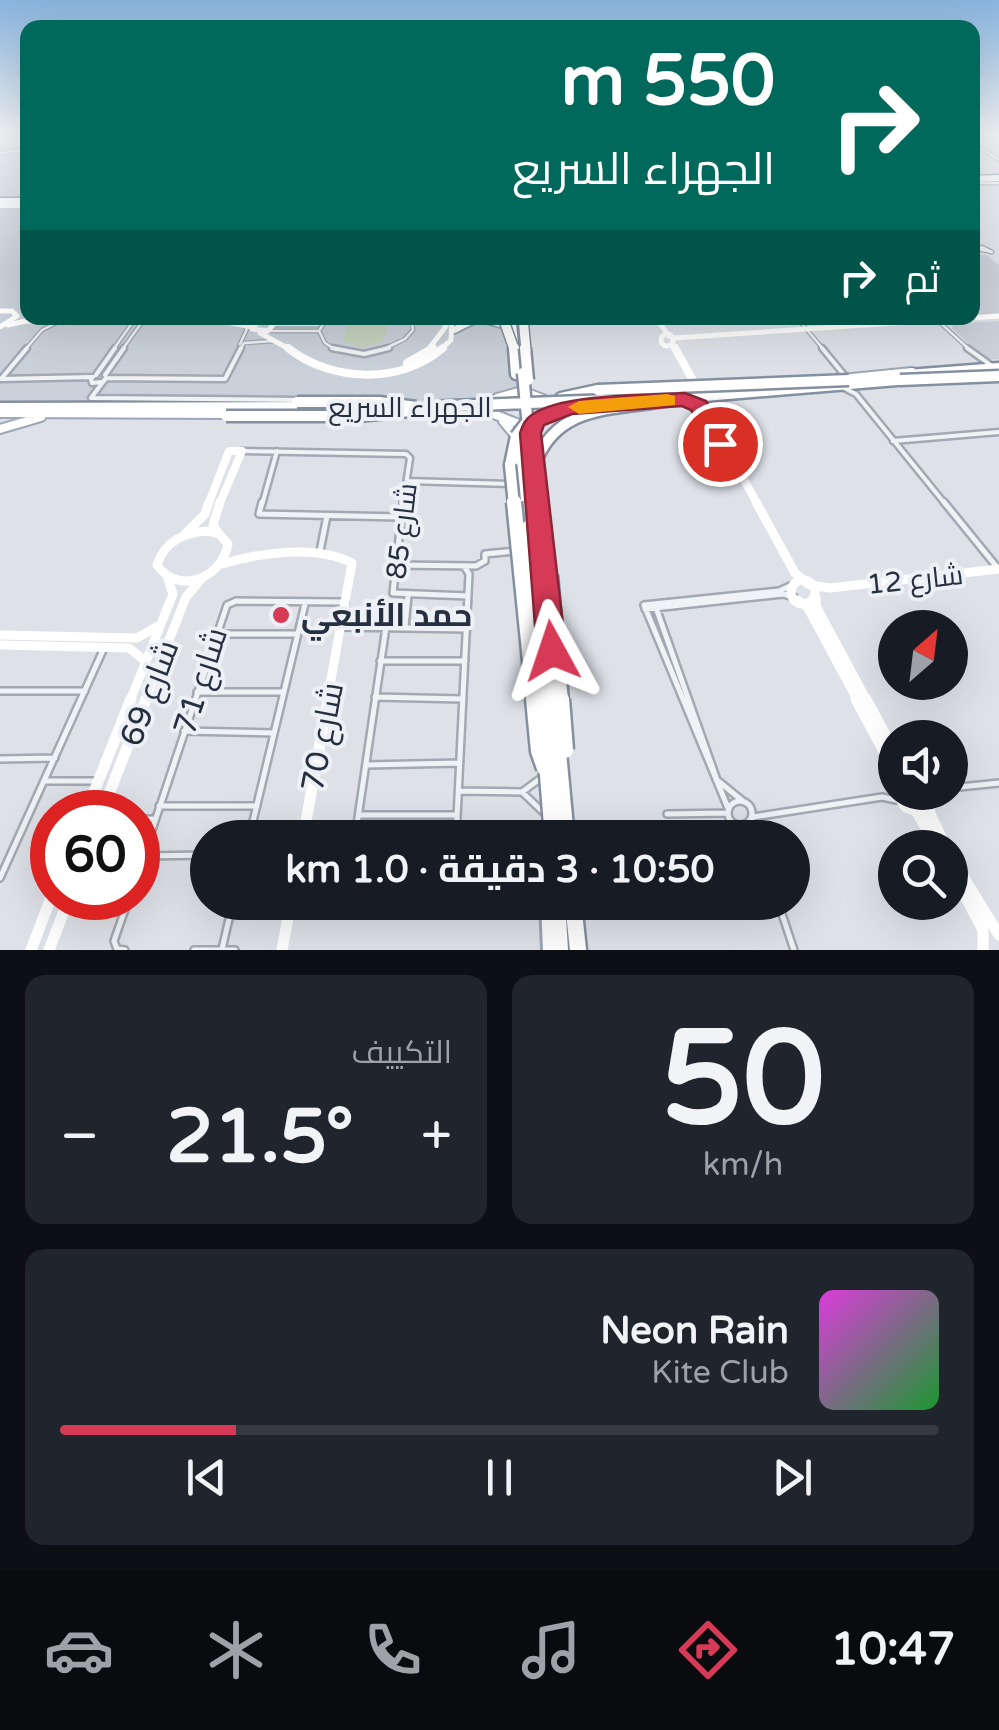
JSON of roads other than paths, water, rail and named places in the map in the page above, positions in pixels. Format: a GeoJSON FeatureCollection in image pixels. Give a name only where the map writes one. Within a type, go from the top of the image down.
{"type":"FeatureCollection","features":[{"type":"Feature","properties":{"kind":"highway"},"geometry":{"type":"LineString","coordinates":[[512,325],[549,820]]}},
{"type":"Feature","properties":{"kind":"highway"},"geometry":{"type":"LineString","coordinates":[[513,325],[536,418],[532,478],[565,820]]}},
{"type":"Feature","properties":{"kind":"highway","name":"الجهراء السريع"},"geometry":{"type":"LineString","coordinates":[[413,409],[536,405],[997,373]]}},
{"type":"Feature","properties":{"kind":"highway","name":"الجهراء السريع"},"geometry":{"type":"LineString","coordinates":[[0,409],[516,409],[997,373]]}},
{"type":"Feature","properties":{"kind":"highway"},"geometry":{"type":"LineString","coordinates":[[547,778],[539,751],[510,470],[510,452],[520,428],[549,404],[586,391],[851,381]]}},
{"type":"Feature","properties":{"kind":"highway"},"geometry":{"type":"LineString","coordinates":[[532,478],[541,446],[564,422],[588,413],[682,396]]}},
{"type":"Feature","properties":{"kind":"highway"},"geometry":{"type":"LineString","coordinates":[[268,403],[385,402],[413,409]]}},
{"type":"Feature","properties":{"kind":"highway"},"geometry":{"type":"LineString","coordinates":[[202,414],[358,416],[413,409]]}},
{"type":"Feature","properties":{"kind":"highway"},"geometry":{"type":"LineString","coordinates":[[542,542],[550,576],[566,770],[566,820]]}},
{"type":"Feature","properties":{"kind":"highway"},"geometry":{"type":"LineString","coordinates":[[558,920],[560,950]]}},
{"type":"Feature","properties":{"kind":"highway"},"geometry":{"type":"LineString","coordinates":[[578,920],[582,946]]}},
{"type":"Feature","properties":{"kind":"main road"},"geometry":{"type":"LineString","coordinates":[[454,330],[462,325]]}},
{"type":"Feature","properties":{"kind":"main road"},"geometry":{"type":"LineString","coordinates":[[512,325],[512,376],[492,406],[518,438],[547,778],[546,820]]}},
{"type":"Feature","properties":{"kind":"main road"},"geometry":{"type":"LineString","coordinates":[[513,325],[527,382],[547,406],[530,433],[565,820]]}},
{"type":"Feature","properties":{"kind":"main road","name":"الجهراء السريع"},"geometry":{"type":"LineString","coordinates":[[536,418],[586,406],[851,381],[961,365],[982,364],[997,373]]}},
{"type":"Feature","properties":{"kind":"main road"},"geometry":{"type":"LineString","coordinates":[[501,396],[533,393]]}},
{"type":"Feature","properties":{"kind":"main road","name":"الجهراء السريع"},"geometry":{"type":"LineString","coordinates":[[0,409],[478,402],[501,396]]}},
{"type":"Feature","properties":{"kind":"main road","name":"الجهراء السريع"},"geometry":{"type":"LineString","coordinates":[[543,400],[682,396]]}},
{"type":"Feature","properties":{"kind":"main road","name":"الجهراء السريع"},"geometry":{"type":"LineString","coordinates":[[0,409],[68,413],[494,413]]}},
{"type":"Feature","properties":{"kind":"main road"},"geometry":{"type":"LineString","coordinates":[[0,428],[68,413]]}},
{"type":"Feature","properties":{"kind":"main road"},"geometry":{"type":"LineString","coordinates":[[503,420],[536,418]]}},
{"type":"Feature","properties":{"kind":"main road"},"geometry":{"type":"LineString","coordinates":[[546,950],[547,920]]}},
{"type":"Feature","properties":{"kind":"street"},"geometry":{"type":"LineString","coordinates":[[985,250],[999,260]]}},
{"type":"Feature","properties":{"kind":"street"},"geometry":{"type":"LineString","coordinates":[[0,312],[20,315]]}},
{"type":"Feature","properties":{"kind":"street"},"geometry":{"type":"LineString","coordinates":[[3,327],[16,319],[16,314]]}},
{"type":"Feature","properties":{"kind":"street"},"geometry":{"type":"LineString","coordinates":[[1,379],[42,330],[54,325]]}},
{"type":"Feature","properties":{"kind":"street"},"geometry":{"type":"LineString","coordinates":[[119,325],[130,326]]}},
{"type":"Feature","properties":{"kind":"street"},"geometry":{"type":"LineString","coordinates":[[224,379],[247,329],[240,325]]}},
{"type":"Feature","properties":{"kind":"street"},"geometry":{"type":"LineString","coordinates":[[245,325],[317,366],[350,373],[416,365],[440,346],[454,330],[453,325]]}},
{"type":"Feature","properties":{"kind":"street"},"geometry":{"type":"LineString","coordinates":[[252,327],[256,325]]}},
{"type":"Feature","properties":{"kind":"street"},"geometry":{"type":"LineString","coordinates":[[266,325],[316,361],[336,367],[385,370]]}},
{"type":"Feature","properties":{"kind":"street"},"geometry":{"type":"LineString","coordinates":[[320,328],[324,342],[354,353],[378,352],[408,338],[414,325]]}},
{"type":"Feature","properties":{"kind":"street"},"geometry":{"type":"LineString","coordinates":[[440,346],[446,325]]}},
{"type":"Feature","properties":{"kind":"street"},"geometry":{"type":"LineString","coordinates":[[656,325],[661,340],[687,381],[682,396],[699,406],[720,444],[722,456],[735,470],[795,573],[817,596],[816,606],[878,721]]}},
{"type":"Feature","properties":{"kind":"street"},"geometry":{"type":"LineString","coordinates":[[660,325],[673,340],[690,380],[706,393],[704,406],[738,460],[738,469],[792,576],[790,585],[796,599]]}},
{"type":"Feature","properties":{"kind":"street"},"geometry":{"type":"LineString","coordinates":[[800,325],[851,381],[893,441],[999,569]]}},
{"type":"Feature","properties":{"kind":"street"},"geometry":{"type":"LineString","coordinates":[[661,340],[870,325]]}},
{"type":"Feature","properties":{"kind":"street"},"geometry":{"type":"LineString","coordinates":[[943,325],[982,364]]}},
{"type":"Feature","properties":{"kind":"street"},"geometry":{"type":"LineString","coordinates":[[91,398],[130,326]]}},
{"type":"Feature","properties":{"kind":"street"},"geometry":{"type":"LineString","coordinates":[[91,398],[91,379],[130,326]]}},
{"type":"Feature","properties":{"kind":"street"},"geometry":{"type":"LineString","coordinates":[[260,333],[320,328]]}},
{"type":"Feature","properties":{"kind":"street"},"geometry":{"type":"LineString","coordinates":[[224,379],[244,343],[279,341]]}},
{"type":"Feature","properties":{"kind":"street"},"geometry":{"type":"LineString","coordinates":[[1,379],[224,379]]}},
{"type":"Feature","properties":{"kind":"street"},"geometry":{"type":"LineString","coordinates":[[91,398],[292,400],[314,404]]}},
{"type":"Feature","properties":{"kind":"street"},"geometry":{"type":"LineString","coordinates":[[893,441],[999,432]]}},
{"type":"Feature","properties":{"kind":"street"},"geometry":{"type":"LineString","coordinates":[[722,456],[733,450]]}},
{"type":"Feature","properties":{"kind":"street","name":"شارع 85"},"geometry":{"type":"LineString","coordinates":[[210,514],[229,451],[401,452],[410,458],[391,585],[394,593],[468,596]]}},
{"type":"Feature","properties":{"kind":"street"},"geometry":{"type":"LineString","coordinates":[[242,451],[210,514],[170,542],[158,559],[158,570],[168,579],[184,582],[202,578],[222,564],[250,556],[319,556],[327,516]]}},
{"type":"Feature","properties":{"kind":"street"},"geometry":{"type":"LineString","coordinates":[[277,451],[259,514],[402,517]]}},
{"type":"Feature","properties":{"kind":"street"},"geometry":{"type":"LineString","coordinates":[[722,456],[738,460]]}},
{"type":"Feature","properties":{"kind":"street"},"geometry":{"type":"LineString","coordinates":[[407,481],[490,480],[500,485],[511,483],[518,467]]}},
{"type":"Feature","properties":{"kind":"street"},"geometry":{"type":"LineString","coordinates":[[210,514],[228,548],[250,556]]}},
{"type":"Feature","properties":{"kind":"street"},"geometry":{"type":"LineString","coordinates":[[185,534],[219,534]]}},
{"type":"Feature","properties":{"kind":"street"},"geometry":{"type":"LineString","coordinates":[[395,565],[482,564],[488,553],[525,547]]}},
{"type":"Feature","properties":{"kind":"street"},"geometry":{"type":"LineString","coordinates":[[222,564],[228,548]]}},
{"type":"Feature","properties":{"kind":"street","name":"شارع 70"},"geometry":{"type":"LineString","coordinates":[[306,820],[352,563],[342,556],[319,556]]}},
{"type":"Feature","properties":{"kind":"street"},"geometry":{"type":"LineString","coordinates":[[457,820],[469,574],[464,566]]}},
{"type":"Feature","properties":{"kind":"street","name":"شارع 12"},"geometry":{"type":"LineString","coordinates":[[790,585],[830,588],[999,569]]}},
{"type":"Feature","properties":{"kind":"street","name":"شارع 69"},"geometry":{"type":"LineString","coordinates":[[111,790],[183,605],[202,578]]}},
{"type":"Feature","properties":{"kind":"street","name":"شارع 69"},"geometry":{"type":"LineString","coordinates":[[95,790],[173,594],[168,579]]}},
{"type":"Feature","properties":{"kind":"street"},"geometry":{"type":"LineString","coordinates":[[656,606],[778,591],[790,585]]}},
{"type":"Feature","properties":{"kind":"street","name":"شارع 12"},"geometry":{"type":"LineString","coordinates":[[796,599],[811,602],[830,588]]}},
{"type":"Feature","properties":{"kind":"street"},"geometry":{"type":"LineString","coordinates":[[738,820],[728,811],[645,607],[783,594],[796,599],[808,608],[878,740]]}},
{"type":"Feature","properties":{"kind":"street"},"geometry":{"type":"LineString","coordinates":[[404,627],[408,596]]}},
{"type":"Feature","properties":{"kind":"street"},"geometry":{"type":"LineString","coordinates":[[254,820],[306,602]]}},
{"type":"Feature","properties":{"kind":"street","name":"شارع 71"},"geometry":{"type":"LineString","coordinates":[[160,803],[227,605],[346,602]]}},
{"type":"Feature","properties":{"kind":"street"},"geometry":{"type":"LineString","coordinates":[[169,604],[183,605]]}},
{"type":"Feature","properties":{"kind":"street"},"geometry":{"type":"LineString","coordinates":[[656,606],[718,780],[746,803],[752,819],[767,813],[878,798]]}},
{"type":"Feature","properties":{"kind":"street"},"geometry":{"type":"LineString","coordinates":[[0,645],[112,645],[137,638],[160,625]]}},
{"type":"Feature","properties":{"kind":"street"},"geometry":{"type":"LineString","coordinates":[[342,627],[467,629]]}},
{"type":"Feature","properties":{"kind":"street"},"geometry":{"type":"LineString","coordinates":[[358,820],[386,627]]}},
{"type":"Feature","properties":{"kind":"street"},"geometry":{"type":"LineString","coordinates":[[216,634],[298,634]]}},
{"type":"Feature","properties":{"kind":"street"},"geometry":{"type":"LineString","coordinates":[[0,635],[64,636],[112,645],[138,652],[145,663]]}},
{"type":"Feature","properties":{"kind":"street"},"geometry":{"type":"LineString","coordinates":[[42,646],[50,641],[48,636]]}},
{"type":"Feature","properties":{"kind":"street"},"geometry":{"type":"LineString","coordinates":[[58,647],[57,642],[64,636]]}},
{"type":"Feature","properties":{"kind":"street"},"geometry":{"type":"LineString","coordinates":[[0,878],[85,691],[112,645]]}},
{"type":"Feature","properties":{"kind":"street"},"geometry":{"type":"LineString","coordinates":[[380,661],[464,661]]}},
{"type":"Feature","properties":{"kind":"street"},"geometry":{"type":"LineString","coordinates":[[666,666],[677,666]]}},
{"type":"Feature","properties":{"kind":"street"},"geometry":{"type":"LineString","coordinates":[[0,691],[85,691]]}},
{"type":"Feature","properties":{"kind":"street"},"geometry":{"type":"LineString","coordinates":[[197,692],[283,692]]}},
{"type":"Feature","properties":{"kind":"street"},"geometry":{"type":"LineString","coordinates":[[374,697],[463,698]]}},
{"type":"Feature","properties":{"kind":"street"},"geometry":{"type":"LineString","coordinates":[[184,731],[274,733]]}},
{"type":"Feature","properties":{"kind":"street"},"geometry":{"type":"LineString","coordinates":[[114,741],[124,744],[131,738]]}},
{"type":"Feature","properties":{"kind":"street"},"geometry":{"type":"LineString","coordinates":[[108,757],[116,753],[124,758]]}},
{"type":"Feature","properties":{"kind":"street"},"geometry":{"type":"LineString","coordinates":[[0,759],[55,758]]}},
{"type":"Feature","properties":{"kind":"street"},"geometry":{"type":"LineString","coordinates":[[366,765],[460,763]]}},
{"type":"Feature","properties":{"kind":"street"},"geometry":{"type":"LineString","coordinates":[[458,792],[522,792],[547,778]]}},
{"type":"Feature","properties":{"kind":"street"},"geometry":{"type":"LineString","coordinates":[[44,781],[98,782]]}},
{"type":"Feature","properties":{"kind":"street"},"geometry":{"type":"LineString","coordinates":[[968,786],[999,783]]}},
{"type":"Feature","properties":{"kind":"street"},"geometry":{"type":"LineString","coordinates":[[522,792],[536,801],[545,815]]}},
{"type":"Feature","properties":{"kind":"street"},"geometry":{"type":"LineString","coordinates":[[728,811],[736,800],[767,813]]}},
{"type":"Feature","properties":{"kind":"street"},"geometry":{"type":"LineString","coordinates":[[160,806],[257,806]]}},
{"type":"Feature","properties":{"kind":"street"},"geometry":{"type":"LineString","coordinates":[[667,814],[728,811]]}},
{"type":"Feature","properties":{"kind":"street"},"geometry":{"type":"LineString","coordinates":[[358,815],[457,815]]}},
{"type":"Feature","properties":{"kind":"street"},"geometry":{"type":"LineString","coordinates":[[160,856],[190,855]]}},
{"type":"Feature","properties":{"kind":"street"},"geometry":{"type":"LineString","coordinates":[[968,884],[999,935]]}},
{"type":"Feature","properties":{"kind":"street"},"geometry":{"type":"LineString","coordinates":[[968,902],[983,930],[983,950]]}},
{"type":"Feature","properties":{"kind":"street"},"geometry":{"type":"LineString","coordinates":[[30,950],[42,920]]}},
{"type":"Feature","properties":{"kind":"street"},"geometry":{"type":"LineString","coordinates":[[49,948],[60,920]]}},
{"type":"Feature","properties":{"kind":"street"},"geometry":{"type":"LineString","coordinates":[[121,920],[114,940],[117,949],[125,950]]}},
{"type":"Feature","properties":{"kind":"street"},"geometry":{"type":"LineString","coordinates":[[222,950],[229,920]]}},
{"type":"Feature","properties":{"kind":"street"},"geometry":{"type":"LineString","coordinates":[[282,950],[287,920]]}},
{"type":"Feature","properties":{"kind":"street"},"geometry":{"type":"LineString","coordinates":[[784,920],[794,950]]}},
{"type":"Feature","properties":{"kind":"street"},"geometry":{"type":"LineString","coordinates":[[194,950],[235,950]]}},
{"type":"Feature","properties":{"kind":"place","name":"حمد الأنبعي"},"geometry":{"type":"Point","coordinates":[281,615]}}]}
